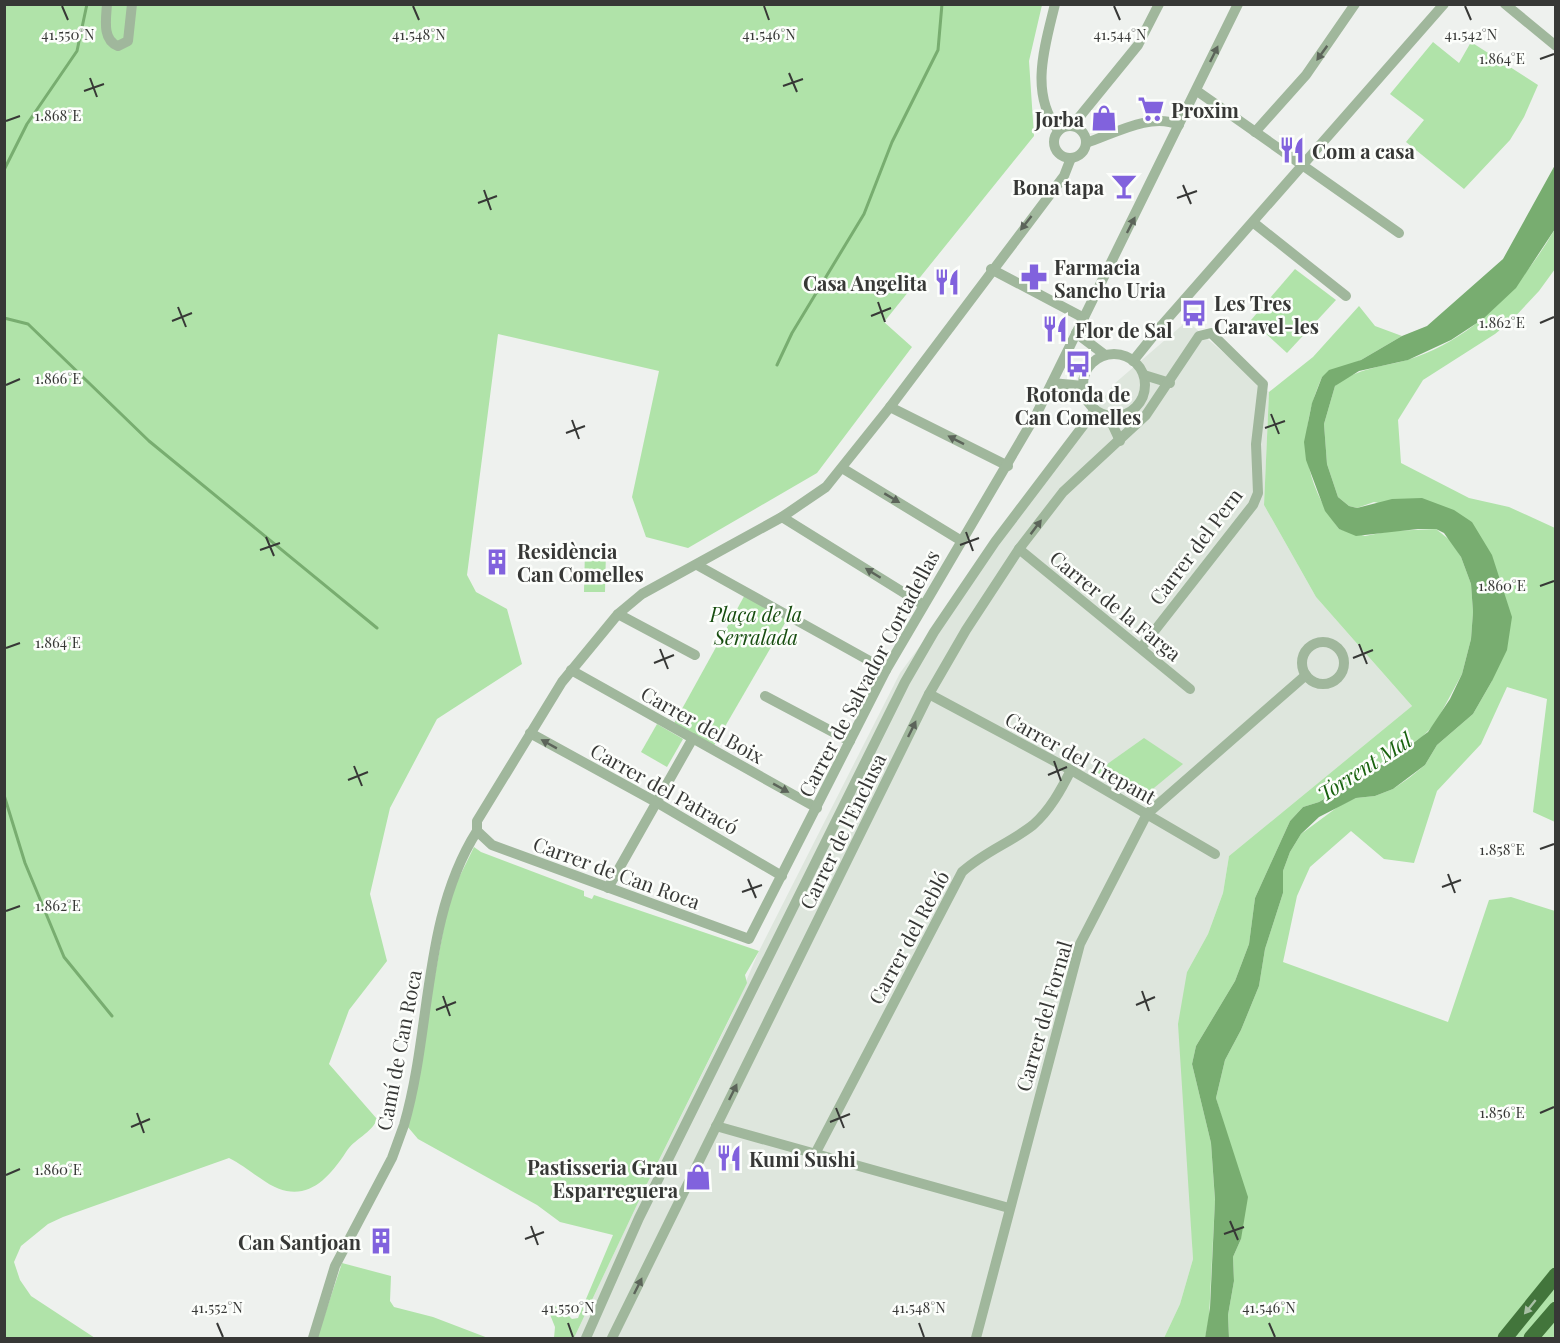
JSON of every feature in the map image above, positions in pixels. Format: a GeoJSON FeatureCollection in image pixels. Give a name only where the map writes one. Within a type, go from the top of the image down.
{"type":"FeatureCollection","features":[{"type":"Feature","properties":{"kind":"highway"},"geometry":{"type":"LineString","coordinates":[[1505,1338],[1556,1275]]}},
{"type":"Feature","properties":{"kind":"highway"},"geometry":{"type":"LineString","coordinates":[[1531,1338],[1556,1308]]}},
{"type":"Feature","properties":{"kind":"street"},"geometry":{"type":"LineString","coordinates":[[107,4],[107,33],[112,43],[118,46],[128,41],[132,4]]}},
{"type":"Feature","properties":{"kind":"street"},"geometry":{"type":"LineString","coordinates":[[1055,4],[1041,69],[1043,97],[1049,118],[1058,130]]}},
{"type":"Feature","properties":{"kind":"street"},"geometry":{"type":"LineString","coordinates":[[1058,130],[1072,126],[1116,74],[1138,45],[1159,4]]}},
{"type":"Feature","properties":{"kind":"street","name":"Carrer de Salvador Cortadellas"},"geometry":{"type":"LineString","coordinates":[[750,939],[886,670],[960,540],[1008,466],[1052,383],[1238,4]]}},
{"type":"Feature","properties":{"kind":"street"},"geometry":{"type":"LineString","coordinates":[[1255,132],[1306,75],[1355,4]]}},
{"type":"Feature","properties":{"kind":"street"},"geometry":{"type":"LineString","coordinates":[[1133,361],[1161,325],[1304,167],[1444,4]]}},
{"type":"Feature","properties":{"kind":"street"},"geometry":{"type":"LineString","coordinates":[[1505,4],[1556,46]]}},
{"type":"Feature","properties":{"kind":"street"},"geometry":{"type":"LineString","coordinates":[[1197,91],[1399,233]]}},
{"type":"Feature","properties":{"kind":"street"},"geometry":{"type":"LineString","coordinates":[[1058,130],[1054,139],[1055,149],[1061,156],[1071,158],[1081,153],[1086,143],[1154,119],[1169,120],[1179,125]]}},
{"type":"Feature","properties":{"kind":"street"},"geometry":{"type":"LineString","coordinates":[[1072,126],[1082,132],[1086,143]]}},
{"type":"Feature","properties":{"kind":"street","name":"Camí de Can Roca"},"geometry":{"type":"LineString","coordinates":[[313,1338],[335,1266],[392,1158],[404,1125],[443,913],[459,864],[477,831],[477,821],[530,733],[571,670],[618,614],[642,594],[782,517],[817,495],[842,468],[991,269],[1064,176],[1071,158]]}},
{"type":"Feature","properties":{"kind":"street"},"geometry":{"type":"LineString","coordinates":[[1254,222],[1346,296]]}},
{"type":"Feature","properties":{"kind":"street"},"geometry":{"type":"LineString","coordinates":[[991,269],[1084,318]]}},
{"type":"Feature","properties":{"kind":"street"},"geometry":{"type":"LineString","coordinates":[[1076,333],[1105,355]]}},
{"type":"Feature","properties":{"kind":"street","name":"Carrer del Pern"},"geometry":{"type":"LineString","coordinates":[[1141,648],[1253,505],[1258,493],[1256,444],[1263,384],[1211,333],[1199,336],[1170,383]]}},
{"type":"Feature","properties":{"kind":"street"},"geometry":{"type":"LineString","coordinates":[[1115,354],[1133,361],[1143,375],[1144,393],[1134,409],[1117,416],[1108,416],[1095,410],[1084,395],[1083,386],[1091,363],[1105,355],[1115,354]]}},
{"type":"Feature","properties":{"kind":"street"},"geometry":{"type":"LineString","coordinates":[[1143,375],[1170,383]]}},
{"type":"Feature","properties":{"kind":"street"},"geometry":{"type":"LineString","coordinates":[[1052,383],[1083,386]]}},
{"type":"Feature","properties":{"kind":"street","name":"Carrer de l'Enclusa"},"geometry":{"type":"LineString","coordinates":[[612,1338],[929,694],[966,630],[1019,549],[1063,492],[1146,415],[1170,383]]}},
{"type":"Feature","properties":{"kind":"street"},"geometry":{"type":"LineString","coordinates":[[890,406],[1008,466]]}},
{"type":"Feature","properties":{"kind":"street"},"geometry":{"type":"LineString","coordinates":[[586,1338],[644,1208],[905,682],[934,632],[995,542],[1095,410]]}},
{"type":"Feature","properties":{"kind":"street"},"geometry":{"type":"LineString","coordinates":[[1108,416],[1120,441]]}},
{"type":"Feature","properties":{"kind":"street"},"geometry":{"type":"LineString","coordinates":[[842,468],[960,540]]}},
{"type":"Feature","properties":{"kind":"street"},"geometry":{"type":"LineString","coordinates":[[782,517],[922,604]]}},
{"type":"Feature","properties":{"kind":"street","name":"Carrer de la Farga"},"geometry":{"type":"LineString","coordinates":[[1019,549],[1190,688]]}},
{"type":"Feature","properties":{"kind":"street"},"geometry":{"type":"LineString","coordinates":[[697,565],[886,670]]}},
{"type":"Feature","properties":{"kind":"street"},"geometry":{"type":"LineString","coordinates":[[618,614],[695,655]]}},
{"type":"Feature","properties":{"kind":"street"},"geometry":{"type":"LineString","coordinates":[[1327,642],[1340,650],[1345,664],[1338,679],[1324,685],[1314,682],[1306,675],[1302,666],[1303,656],[1312,644],[1327,642]]}},
{"type":"Feature","properties":{"kind":"street","name":"Carrer del Boix"},"geometry":{"type":"LineString","coordinates":[[571,670],[817,808]]}},
{"type":"Feature","properties":{"kind":"street","name":"Carrer del Fornal"},"geometry":{"type":"LineString","coordinates":[[976,1338],[1080,944],[1147,814],[1306,675]]}},
{"type":"Feature","properties":{"kind":"street","name":"Carrer del Trepant"},"geometry":{"type":"LineString","coordinates":[[929,694],[1071,770],[1215,854]]}},
{"type":"Feature","properties":{"kind":"street"},"geometry":{"type":"LineString","coordinates":[[765,696],[850,741]]}},
{"type":"Feature","properties":{"kind":"street","name":"Carrer del Patracó"},"geometry":{"type":"LineString","coordinates":[[530,733],[656,802],[782,876]]}},
{"type":"Feature","properties":{"kind":"street"},"geometry":{"type":"LineString","coordinates":[[608,888],[693,738]]}},
{"type":"Feature","properties":{"kind":"street","name":"Carrer del Rebló"},"geometry":{"type":"LineString","coordinates":[[815,1154],[962,872],[980,856],[1033,825],[1056,799],[1071,770]]}},
{"type":"Feature","properties":{"kind":"street","name":"Carrer de Can Roca"},"geometry":{"type":"LineString","coordinates":[[477,831],[492,845],[750,939]]}},
{"type":"Feature","properties":{"kind":"street"},"geometry":{"type":"LineString","coordinates":[[716,1126],[1009,1208]]}},
{"type":"Feature","properties":{"kind":"street"},"geometry":{"type":"LineString","coordinates":[[594,1320],[595,1338]]}},
{"type":"Feature","properties":{"kind":"shaded area"},"geometry":{"type":"Polygon","coordinates":[[[1555,165],[1555,229],[1516,288],[1483,319],[1451,340],[1408,360],[1359,371],[1335,386],[1324,424],[1327,464],[1338,497],[1349,506],[1357,508],[1392,499],[1422,498],[1454,510],[1472,522],[1492,555],[1512,617],[1507,650],[1473,714],[1437,745],[1425,765],[1393,789],[1375,796],[1356,798],[1319,817],[1301,834],[1290,852],[1283,871],[1283,893],[1265,949],[1259,986],[1241,1030],[1225,1060],[1216,1098],[1248,1197],[1241,1239],[1233,1257],[1234,1281],[1228,1315],[1229,1338],[1205,1338],[1210,1308],[1215,1200],[1211,1143],[1192,1064],[1196,1046],[1235,981],[1249,944],[1255,898],[1290,821],[1303,807],[1319,802],[1393,758],[1428,732],[1450,699],[1462,674],[1471,639],[1473,612],[1471,584],[1461,557],[1444,533],[1436,529],[1418,529],[1356,536],[1339,529],[1325,511],[1306,460],[1304,442],[1312,403],[1322,377],[1329,370],[1361,360],[1402,336],[1427,326],[1503,259],[1555,165]]]}},
{"type":"Feature","properties":{"kind":"shaded area"},"geometry":{"type":"Polygon","coordinates":[[[1187,321],[1269,392],[1264,505],[1316,597],[1412,706],[1229,856],[1223,893],[1208,934],[1187,972],[1193,1259],[1180,1304],[1164,1338],[574,1338],[644,1190],[731,1016],[759,951],[900,673],[1114,384],[1187,321]]]}},
{"type":"Feature","properties":{"kind":"green space"},"geometry":{"type":"Polygon","coordinates":[[[5,5],[1042,5],[1029,61],[1034,136],[884,322],[912,347],[817,473],[688,548],[646,537],[632,497],[659,371],[498,334],[467,575],[476,592],[507,609],[522,664],[437,719],[390,808],[370,894],[387,961],[349,1010],[329,1064],[377,1119],[375,1124],[349,1147],[329,1174],[309,1189],[287,1191],[274,1187],[229,1158],[48,1224],[21,1246],[14,1262],[20,1280],[31,1296],[95,1338],[5,1338],[5,5]]]}},
{"type":"Feature","properties":{"kind":"green space"},"geometry":{"type":"Polygon","coordinates":[[[1433,42],[1459,63],[1471,42],[1538,85],[1524,117],[1510,140],[1464,189],[1406,142],[1424,120],[1390,94],[1433,42]]]}},
{"type":"Feature","properties":{"kind":"green space"},"geometry":{"type":"Polygon","coordinates":[[[1555,229],[1555,269],[1539,291],[1511,321],[1495,334],[1423,380],[1398,420],[1401,463],[1469,498],[1509,507],[1555,528],[1555,822],[1533,812],[1547,699],[1507,687],[1481,744],[1437,791],[1414,863],[1384,859],[1351,831],[1310,867],[1297,896],[1283,962],[1448,1022],[1489,900],[1511,897],[1555,911],[1555,1338],[1229,1338],[1228,1315],[1234,1281],[1233,1257],[1241,1239],[1228,1139],[1216,1098],[1225,1060],[1241,1030],[1259,986],[1265,949],[1283,893],[1283,871],[1290,852],[1301,834],[1339,806],[1356,798],[1375,796],[1393,789],[1425,765],[1437,745],[1473,714],[1492,681],[1472,522],[1374,502],[1357,508],[1349,506],[1338,497],[1327,464],[1324,424],[1335,386],[1360,372],[1407,360],[1431,351],[1474,325],[1511,291],[1555,229]]]}},
{"type":"Feature","properties":{"kind":"green space"},"geometry":{"type":"Polygon","coordinates":[[[1295,269],[1336,300],[1287,353],[1251,320],[1295,269]]]}},
{"type":"Feature","properties":{"kind":"green space"},"geometry":{"type":"Polygon","coordinates":[[[1359,306],[1375,326],[1402,336],[1361,360],[1322,377],[1309,418],[1307,437],[1307,456],[1317,492],[1339,529],[1365,536],[1391,531],[1436,529],[1451,541],[1461,557],[1471,584],[1473,612],[1471,639],[1462,674],[1435,724],[1422,737],[1319,802],[1303,807],[1290,821],[1255,898],[1249,944],[1235,981],[1196,1046],[1192,1064],[1211,1143],[1215,1201],[1209,1318],[1205,1338],[1164,1338],[1180,1304],[1193,1259],[1178,1024],[1187,972],[1208,934],[1223,893],[1229,856],[1412,706],[1316,597],[1264,505],[1269,392],[1313,357],[1359,306]]]}},
{"type":"Feature","properties":{"kind":"green space"},"geometry":{"type":"Polygon","coordinates":[[[585,549],[606,550],[605,592],[584,592],[585,549]]]}},
{"type":"Feature","properties":{"kind":"green space","name":"Plaça de la Serralada"},"geometry":{"type":"Polygon","coordinates":[[[747,591],[789,616],[712,749],[672,727],[747,591]]]}},
{"type":"Feature","properties":{"kind":"green space"},"geometry":{"type":"Polygon","coordinates":[[[657,724],[683,739],[667,767],[641,752],[657,724]]]}},
{"type":"Feature","properties":{"kind":"green space"},"geometry":{"type":"Polygon","coordinates":[[[1144,738],[1183,764],[1143,797],[1096,772],[1144,738]]]}},
{"type":"Feature","properties":{"kind":"green space"},"geometry":{"type":"Polygon","coordinates":[[[474,847],[481,852],[584,891],[584,896],[592,899],[594,895],[759,951],[745,975],[747,983],[644,1190],[574,1338],[554,1338],[555,1327],[545,1302],[562,1309],[572,1319],[578,1318],[613,1235],[560,1222],[537,1205],[418,1139],[407,1126],[447,910],[454,888],[474,847]]]}},
{"type":"Feature","properties":{"kind":"green space"},"geometry":{"type":"Polygon","coordinates":[[[342,1263],[391,1276],[390,1301],[394,1307],[433,1317],[488,1338],[317,1338],[342,1263]]]}},
{"type":"Feature","properties":{"kind":"waterway"},"geometry":{"type":"LineString","coordinates":[[4,170],[27,124],[77,51],[87,4]]}},
{"type":"Feature","properties":{"kind":"waterway"},"geometry":{"type":"LineString","coordinates":[[777,365],[792,333],[864,214],[892,142],[938,50],[942,4]]}},
{"type":"Feature","properties":{"kind":"waterway"},"geometry":{"type":"LineString","coordinates":[[4,318],[28,324],[149,441],[377,628]]}},
{"type":"Feature","properties":{"kind":"waterway"},"geometry":{"type":"LineString","coordinates":[[4,795],[25,863],[64,957],[112,1016]]}},
{"type":"Feature","properties":{"kind":"place","name":"Proxim"},"geometry":{"type":"Point","coordinates":[1151,109]}},
{"type":"Feature","properties":{"kind":"place","name":"Jorba"},"geometry":{"type":"Point","coordinates":[1104,118]}},
{"type":"Feature","properties":{"kind":"place","name":"Com a casa"},"geometry":{"type":"Point","coordinates":[1292,150]}},
{"type":"Feature","properties":{"kind":"place","name":"Bona tapa"},"geometry":{"type":"Point","coordinates":[1124,186]}},
{"type":"Feature","properties":{"kind":"place","name":"Farmacia Sancho Uria"},"geometry":{"type":"Point","coordinates":[1034,277]}},
{"type":"Feature","properties":{"kind":"place","name":"Casa Angelita"},"geometry":{"type":"Point","coordinates":[947,282]}},
{"type":"Feature","properties":{"kind":"place","name":"Les Tres Caravel-les"},"geometry":{"type":"Point","coordinates":[1194,313]}},
{"type":"Feature","properties":{"kind":"place","name":"Flor de Sal"},"geometry":{"type":"Point","coordinates":[1055,329]}},
{"type":"Feature","properties":{"kind":"place","name":"Rotonda de Can Comelles"},"geometry":{"type":"Point","coordinates":[1078,364]}},
{"type":"Feature","properties":{"kind":"place","name":"Residència Can Comelles"},"geometry":{"type":"Point","coordinates":[497,562]}},
{"type":"Feature","properties":{"kind":"place","name":"Kumi Sushi"},"geometry":{"type":"Point","coordinates":[729,1158]}},
{"type":"Feature","properties":{"kind":"place","name":"Pastisseria Grau Esparreguera"},"geometry":{"type":"Point","coordinates":[698,1177]}},
{"type":"Feature","properties":{"kind":"place","name":"Can Santjoan"},"geometry":{"type":"Point","coordinates":[381,1241]}},
{"type":"Feature","properties":{"kind":"water label","name":"Torrent Mal"},"geometry":{"type":"Point","coordinates":[1364,766]}}]}
